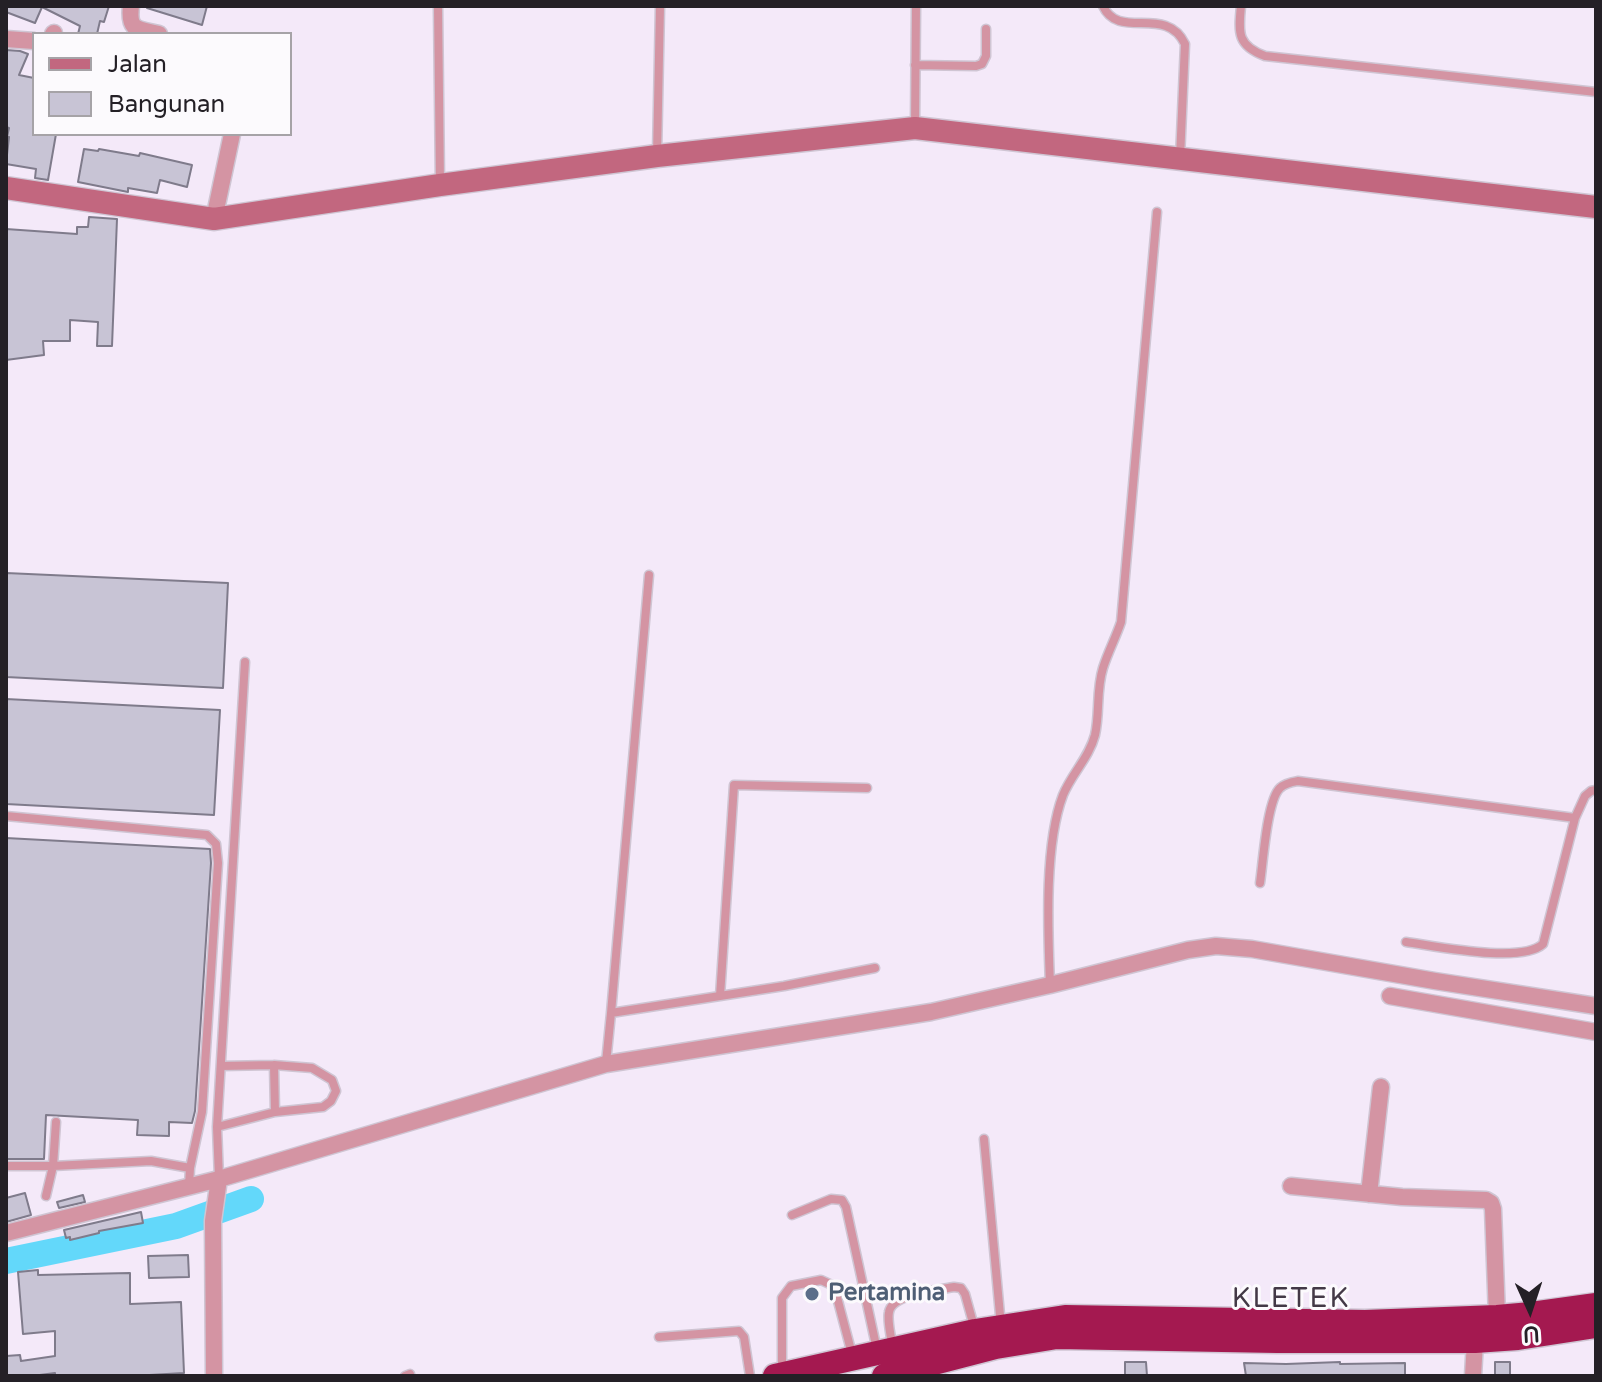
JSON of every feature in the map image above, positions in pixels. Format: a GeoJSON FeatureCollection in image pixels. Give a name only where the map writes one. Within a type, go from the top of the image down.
{"type":"FeatureCollection","features":[{"type":"Feature","properties":{"kind":"highway"},"geometry":{"type":"LineString","coordinates":[[877,1359],[975,1331],[1065,1317],[1365,1322],[1497,1317],[1596,1305]]}},
{"type":"Feature","properties":{"kind":"highway"},"geometry":{"type":"LineString","coordinates":[[779,1375],[877,1359],[996,1347],[1057,1337],[1475,1341],[1596,1326]]}},
{"type":"Feature","properties":{"kind":"street"},"geometry":{"type":"LineString","coordinates":[[131,6],[131,25],[150,32]]}},
{"type":"Feature","properties":{"kind":"street"},"geometry":{"type":"LineString","coordinates":[[6,39],[32,41]]}},
{"type":"Feature","properties":{"kind":"street"},"geometry":{"type":"LineString","coordinates":[[6,188],[214,219],[657,156],[915,128],[1596,207]]}},
{"type":"Feature","properties":{"kind":"street"},"geometry":{"type":"LineString","coordinates":[[214,219],[232,136]]}},
{"type":"Feature","properties":{"kind":"street"},"geometry":{"type":"LineString","coordinates":[[6,1233],[219,1179],[606,1064],[931,1012],[1188,950],[1216,946],[1252,949],[1596,1032]]}},
{"type":"Feature","properties":{"kind":"street"},"geometry":{"type":"LineString","coordinates":[[1390,996],[1433,994],[1596,1006]]}},
{"type":"Feature","properties":{"kind":"street"},"geometry":{"type":"LineString","coordinates":[[1369,1194],[1381,1087]]}},
{"type":"Feature","properties":{"kind":"street"},"geometry":{"type":"LineString","coordinates":[[214,1376],[213,1221],[219,1179]]}},
{"type":"Feature","properties":{"kind":"street"},"geometry":{"type":"LineString","coordinates":[[1291,1186],[1402,1197],[1486,1200],[1491,1203],[1497,1317]]}},
{"type":"Feature","properties":{"kind":"street"},"geometry":{"type":"LineString","coordinates":[[1473,1372],[1475,1341]]}},
{"type":"Feature","properties":{"kind":"lane"},"geometry":{"type":"LineString","coordinates":[[438,6],[440,185]]}},
{"type":"Feature","properties":{"kind":"lane"},"geometry":{"type":"LineString","coordinates":[[657,156],[660,6]]}},
{"type":"Feature","properties":{"kind":"lane"},"geometry":{"type":"LineString","coordinates":[[915,128],[916,6]]}},
{"type":"Feature","properties":{"kind":"lane"},"geometry":{"type":"LineString","coordinates":[[1103,6],[1107,15],[1115,21],[1165,25],[1180,33],[1185,44],[1180,159]]}},
{"type":"Feature","properties":{"kind":"lane"},"geometry":{"type":"LineString","coordinates":[[1241,6],[1241,36],[1249,50],[1265,56],[1596,92]]}},
{"type":"Feature","properties":{"kind":"lane"},"geometry":{"type":"LineString","coordinates":[[915,65],[982,64],[986,56],[986,29]]}},
{"type":"Feature","properties":{"kind":"lane"},"geometry":{"type":"LineString","coordinates":[[1050,985],[1050,870],[1056,819],[1064,793],[1089,754],[1096,733],[1103,667],[1121,622],[1157,212]]}},
{"type":"Feature","properties":{"kind":"lane"},"geometry":{"type":"LineString","coordinates":[[606,1064],[649,575]]}},
{"type":"Feature","properties":{"kind":"lane"},"geometry":{"type":"LineString","coordinates":[[219,1179],[217,1127],[245,662]]}},
{"type":"Feature","properties":{"kind":"lane"},"geometry":{"type":"LineString","coordinates":[[1260,883],[1271,804],[1279,788],[1289,782],[1575,818]]}},
{"type":"Feature","properties":{"kind":"lane"},"geometry":{"type":"LineString","coordinates":[[720,996],[734,785],[867,788]]}},
{"type":"Feature","properties":{"kind":"lane"},"geometry":{"type":"LineString","coordinates":[[1406,942],[1504,954],[1536,950],[1543,944],[1575,818],[1585,796],[1596,790]]}},
{"type":"Feature","properties":{"kind":"lane"},"geometry":{"type":"LineString","coordinates":[[6,816],[207,835],[216,844],[218,863],[202,1112],[189,1187]]}},
{"type":"Feature","properties":{"kind":"lane"},"geometry":{"type":"LineString","coordinates":[[611,1013],[784,986],[875,968]]}},
{"type":"Feature","properties":{"kind":"lane"},"geometry":{"type":"LineString","coordinates":[[274,1065],[275,1112]]}},
{"type":"Feature","properties":{"kind":"lane"},"geometry":{"type":"LineString","coordinates":[[217,1127],[275,1112],[323,1107],[331,1101],[336,1091],[332,1080],[312,1068],[221,1066]]}},
{"type":"Feature","properties":{"kind":"lane"},"geometry":{"type":"LineString","coordinates":[[46,1196],[53,1166],[56,1122]]}},
{"type":"Feature","properties":{"kind":"lane"},"geometry":{"type":"LineString","coordinates":[[984,1139],[1001,1326]]}},
{"type":"Feature","properties":{"kind":"lane"},"geometry":{"type":"LineString","coordinates":[[6,1166],[151,1161],[190,1168]]}},
{"type":"Feature","properties":{"kind":"lane"},"geometry":{"type":"LineString","coordinates":[[792,1215],[831,1199],[842,1200],[846,1207],[877,1359]]}},
{"type":"Feature","properties":{"kind":"lane"},"geometry":{"type":"LineString","coordinates":[[779,1375],[782,1298],[791,1286],[821,1280],[834,1286],[877,1359]]}},
{"type":"Feature","properties":{"kind":"lane"},"geometry":{"type":"LineString","coordinates":[[877,1359],[889,1312],[893,1304],[902,1298],[961,1288],[975,1331]]}},
{"type":"Feature","properties":{"kind":"lane"},"geometry":{"type":"LineString","coordinates":[[659,1337],[739,1331],[744,1337],[750,1376]]}},
{"type":"Feature","properties":{"kind":"building"},"geometry":{"type":"Polygon","coordinates":[[[6,6],[109,6],[97,32],[78,32],[80,26],[42,7],[35,23],[6,12],[6,6]]]}},
{"type":"Feature","properties":{"kind":"building"},"geometry":{"type":"Polygon","coordinates":[[[148,6],[207,6],[202,25],[148,6]]]}},
{"type":"Feature","properties":{"kind":"building"},"geometry":{"type":"Polygon","coordinates":[[[6,50],[20,51],[28,54],[19,75],[32,78],[32,136],[56,136],[48,180],[35,178],[36,169],[6,164],[9,128],[6,127],[6,50]]]}},
{"type":"Feature","properties":{"kind":"building"},"geometry":{"type":"Polygon","coordinates":[[[84,149],[139,156],[140,153],[192,165],[187,187],[160,180],[157,193],[128,188],[128,192],[78,182],[84,149]]]}},
{"type":"Feature","properties":{"kind":"building"},"geometry":{"type":"Polygon","coordinates":[[[89,217],[117,219],[112,346],[97,346],[98,322],[70,320],[70,341],[43,341],[44,355],[6,360],[6,229],[77,234],[77,227],[88,227],[89,217]]]}},
{"type":"Feature","properties":{"kind":"building"},"geometry":{"type":"Polygon","coordinates":[[[6,573],[228,583],[223,688],[6,677],[6,573]]]}},
{"type":"Feature","properties":{"kind":"building"},"geometry":{"type":"Polygon","coordinates":[[[6,699],[220,710],[214,815],[6,804],[6,699]]]}},
{"type":"Feature","properties":{"kind":"building"},"geometry":{"type":"Polygon","coordinates":[[[6,838],[210,849],[192,1123],[169,1122],[169,1136],[137,1135],[138,1120],[46,1115],[44,1159],[6,1159],[6,838]]]}},
{"type":"Feature","properties":{"kind":"building"},"geometry":{"type":"Polygon","coordinates":[[[25,1193],[31,1215],[6,1222],[6,1198],[25,1193]]]}},
{"type":"Feature","properties":{"kind":"building"},"geometry":{"type":"Polygon","coordinates":[[[83,1195],[85,1202],[59,1208],[57,1202],[83,1195]]]}},
{"type":"Feature","properties":{"kind":"building"},"geometry":{"type":"Polygon","coordinates":[[[141,1212],[143,1223],[70,1240],[70,1237],[66,1238],[64,1230],[141,1212]]]}},
{"type":"Feature","properties":{"kind":"building"},"geometry":{"type":"Polygon","coordinates":[[[188,1255],[189,1277],[149,1278],[148,1256],[188,1255]]]}},
{"type":"Feature","properties":{"kind":"building"},"geometry":{"type":"Polygon","coordinates":[[[38,1270],[38,1275],[130,1273],[130,1304],[181,1302],[184,1373],[6,1376],[6,1356],[20,1355],[21,1361],[55,1356],[55,1331],[23,1334],[18,1272],[38,1270]]]}},
{"type":"Feature","properties":{"kind":"building"},"geometry":{"type":"Polygon","coordinates":[[[1125,1362],[1146,1362],[1147,1376],[1125,1376],[1125,1362]]]}},
{"type":"Feature","properties":{"kind":"building"},"geometry":{"type":"Polygon","coordinates":[[[1495,1362],[1510,1362],[1510,1375],[1495,1375],[1495,1362]]]}},
{"type":"Feature","properties":{"kind":"building"},"geometry":{"type":"Polygon","coordinates":[[[1244,1363],[1286,1364],[1405,1363],[1405,1376],[1246,1376],[1244,1363]]]}},
{"type":"Feature","properties":{"kind":"waterway"},"geometry":{"type":"LineString","coordinates":[[6,1261],[176,1226],[251,1199]]}},
{"type":"Feature","properties":{"kind":"place","name":"Pertamina"},"geometry":{"type":"Point","coordinates":[812,1294]}},
{"type":"Feature","properties":{"kind":"district","name":"KLETEK"},"geometry":{"type":"Point","coordinates":[1291,1300]}}]}
